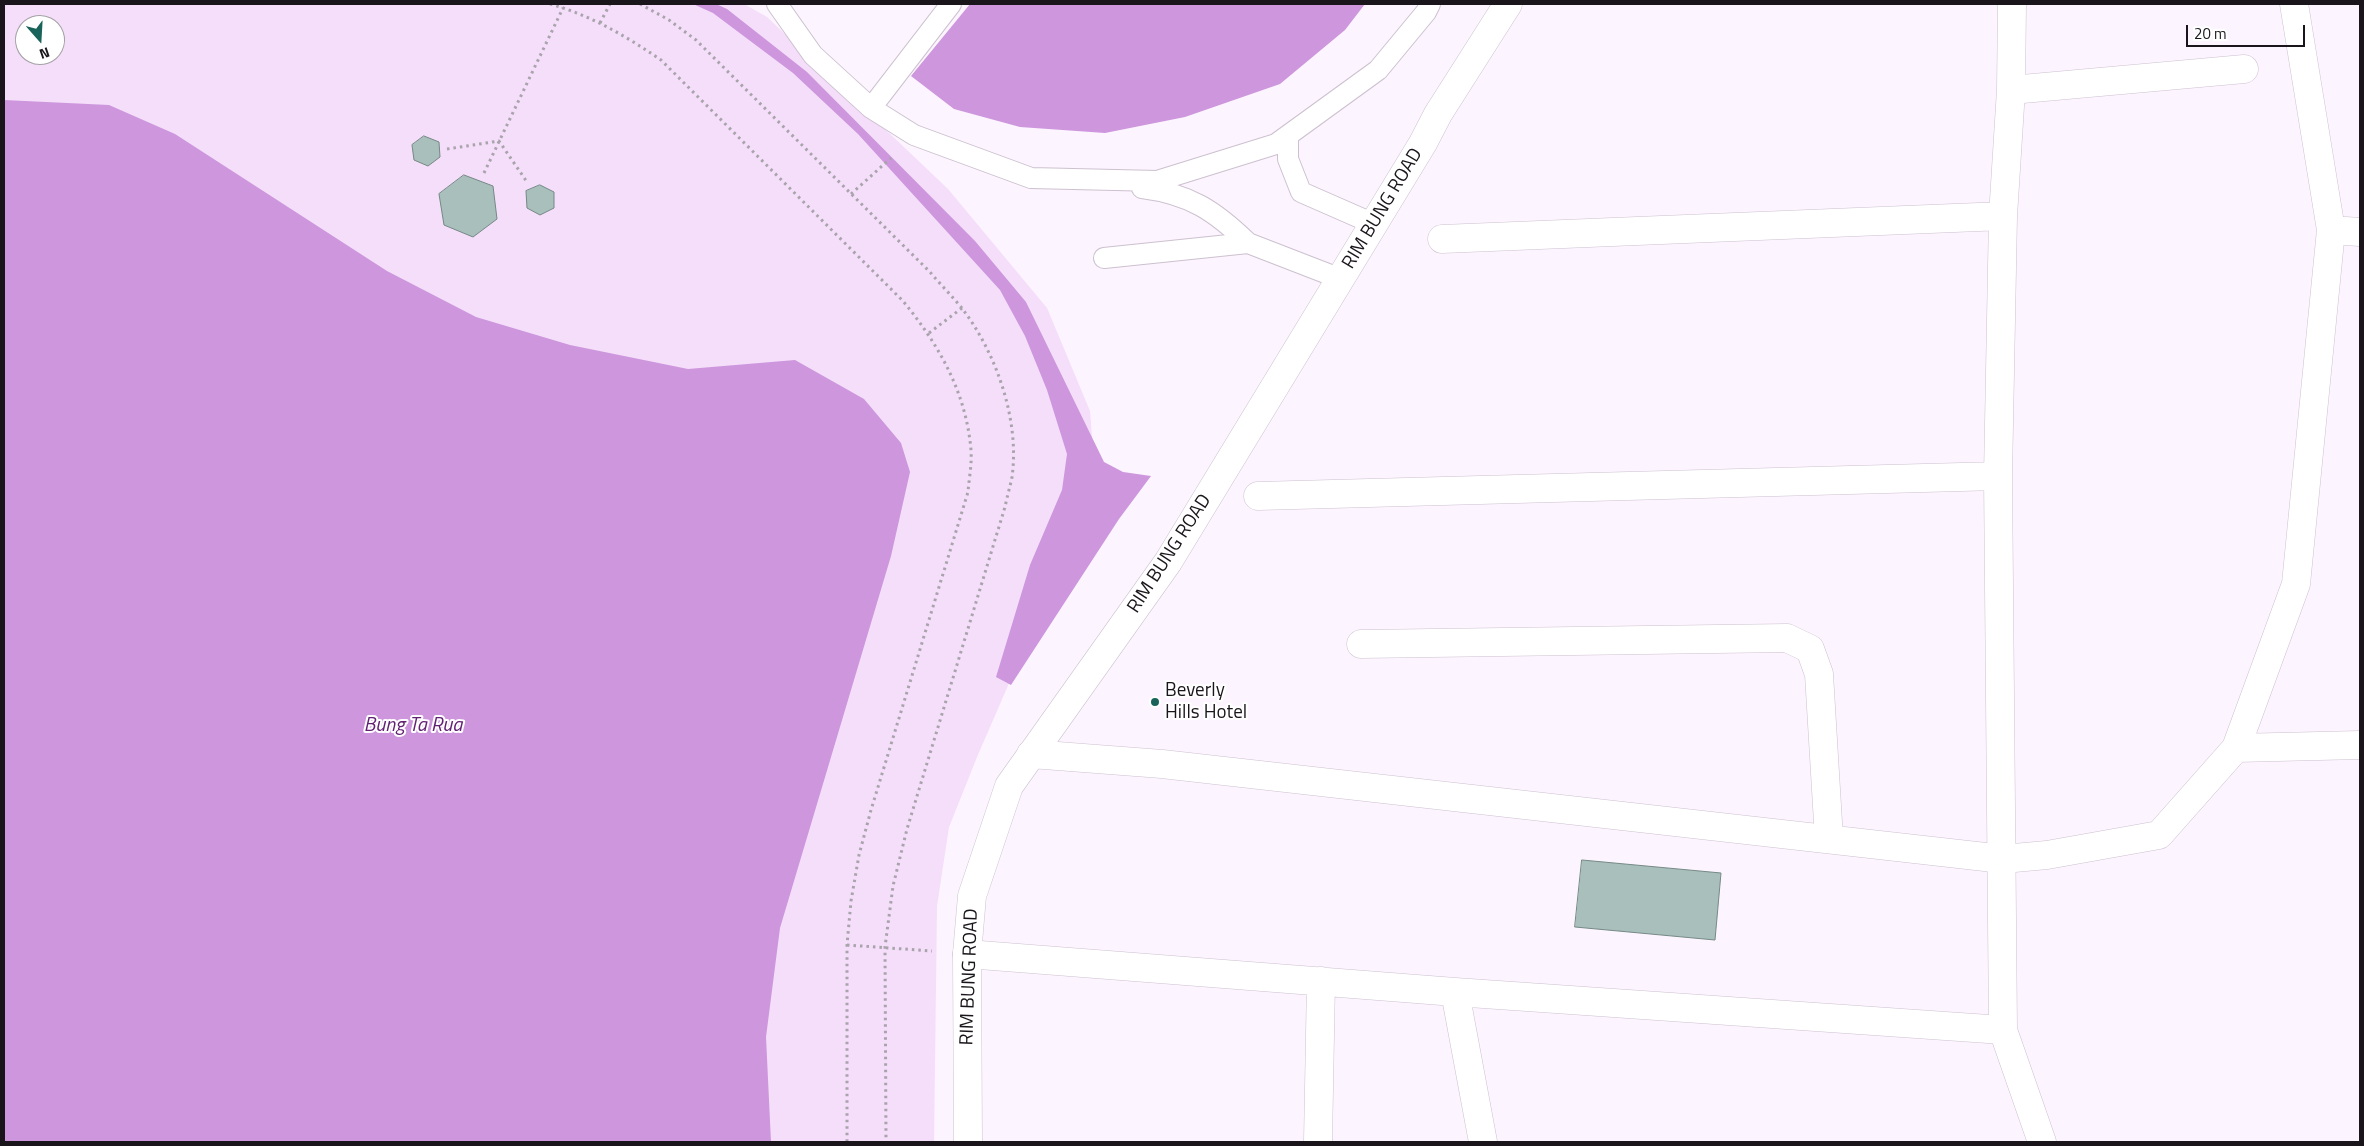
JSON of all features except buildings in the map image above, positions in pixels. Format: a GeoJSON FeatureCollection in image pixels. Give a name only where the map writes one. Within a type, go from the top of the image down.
{"type":"FeatureCollection","features":[{"type":"Feature","properties":{"kind":"street","name":"RIM BUNG ROAD"},"geometry":{"type":"LineString","coordinates":[[968,1142],[967,954],[972,896],[1009,786],[1168,562],[1423,143],[1438,114],[1508,4]]}},
{"type":"Feature","properties":{"kind":"street"},"geometry":{"type":"LineString","coordinates":[[2012,4],[2011,90],[2003,216],[1998,476],[2004,1030],[2042,1142]]}},
{"type":"Feature","properties":{"kind":"street"},"geometry":{"type":"LineString","coordinates":[[1031,754],[1162,764],[2003,859],[2159,836],[2236,748],[2296,584],[2331,230],[2294,4]]}},
{"type":"Feature","properties":{"kind":"street"},"geometry":{"type":"LineString","coordinates":[[2011,90],[2244,70]]}},
{"type":"Feature","properties":{"kind":"street"},"geometry":{"type":"LineString","coordinates":[[1442,239],[2003,216]]}},
{"type":"Feature","properties":{"kind":"street"},"geometry":{"type":"LineString","coordinates":[[2331,230],[2360,232]]}},
{"type":"Feature","properties":{"kind":"street"},"geometry":{"type":"LineString","coordinates":[[1258,496],[1998,476]]}},
{"type":"Feature","properties":{"kind":"street"},"geometry":{"type":"LineString","coordinates":[[1361,644],[1787,638],[1810,649],[1818,674],[1830,839]]}},
{"type":"Feature","properties":{"kind":"street"},"geometry":{"type":"LineString","coordinates":[[2236,748],[2360,745]]}},
{"type":"Feature","properties":{"kind":"street"},"geometry":{"type":"LineString","coordinates":[[967,954],[1456,992],[2004,1030]]}},
{"type":"Feature","properties":{"kind":"street"},"geometry":{"type":"LineString","coordinates":[[1318,1142],[1321,981]]}},
{"type":"Feature","properties":{"kind":"street"},"geometry":{"type":"LineString","coordinates":[[1456,992],[1484,1142]]}},
{"type":"Feature","properties":{"kind":"lane"},"geometry":{"type":"LineString","coordinates":[[776,4],[813,54],[871,108],[914,135],[1031,178],[1156,181],[1276,144],[1378,70],[1426,12],[1430,4]]}},
{"type":"Feature","properties":{"kind":"lane"},"geometry":{"type":"LineString","coordinates":[[871,108],[951,4]]}},
{"type":"Feature","properties":{"kind":"lane"},"geometry":{"type":"LineString","coordinates":[[1288,136],[1288,160],[1301,192],[1374,224]]}},
{"type":"Feature","properties":{"kind":"lane"},"geometry":{"type":"LineString","coordinates":[[1066,179],[1161,190],[1191,200],[1223,219],[1248,243],[1341,279]]}},
{"type":"Feature","properties":{"kind":"lane"},"geometry":{"type":"LineString","coordinates":[[1104,258],[1248,243]]}},
{"type":"Feature","properties":{"kind":"path"},"geometry":{"type":"LineString","coordinates":[[550,4],[600,23],[632,40],[660,60],[903,301],[929,333],[949,368],[965,410],[971,452],[968,492],[871,810],[851,901],[847,945],[847,1142]]}},
{"type":"Feature","properties":{"kind":"path"},"geometry":{"type":"LineString","coordinates":[[600,23],[610,4]]}},
{"type":"Feature","properties":{"kind":"path"},"geometry":{"type":"LineString","coordinates":[[640,4],[669,20],[696,40],[930,272],[962,308],[987,350],[1003,391],[1012,434],[1012,476],[1005,507],[907,829],[893,886],[885,947],[886,1142]]}},
{"type":"Feature","properties":{"kind":"path"},"geometry":{"type":"LineString","coordinates":[[484,172],[563,8]]}},
{"type":"Feature","properties":{"kind":"path"},"geometry":{"type":"LineString","coordinates":[[447,148],[499,141]]}},
{"type":"Feature","properties":{"kind":"path"},"geometry":{"type":"LineString","coordinates":[[499,141],[527,182]]}},
{"type":"Feature","properties":{"kind":"path"},"geometry":{"type":"LineString","coordinates":[[850,194],[880,170],[895,154]]}},
{"type":"Feature","properties":{"kind":"path"},"geometry":{"type":"LineString","coordinates":[[929,333],[962,308]]}},
{"type":"Feature","properties":{"kind":"path"},"geometry":{"type":"LineString","coordinates":[[847,945],[967,954]]}},
{"type":"Feature","properties":{"kind":"shaded area","name":"Bung Ta Rua"},"geometry":{"type":"Polygon","coordinates":[[[4,4],[744,4],[767,17],[948,189],[1047,308],[1090,411],[1094,463],[1046,598],[977,757],[949,827],[937,906],[934,1142],[4,1142],[4,4]]]}},
{"type":"Feature","properties":{"kind":"water"},"geometry":{"type":"Polygon","coordinates":[[[693,4],[716,4],[727,9],[807,72],[975,241],[1026,302],[1104,462],[1123,472],[1151,476],[1119,519],[1011,685],[996,677],[1030,565],[1062,490],[1067,454],[1047,390],[1025,336],[1000,290],[858,134],[793,73],[713,13],[693,4]]]}},
{"type":"Feature","properties":{"kind":"water"},"geometry":{"type":"Polygon","coordinates":[[[970,4],[1365,4],[1345,30],[1280,84],[1185,117],[1105,133],[1020,127],[954,109],[911,76],[970,4]]]}},
{"type":"Feature","properties":{"kind":"water","name":"Bung Ta Rua"},"geometry":{"type":"Polygon","coordinates":[[[4,100],[109,105],[175,134],[387,271],[476,317],[570,345],[688,369],[795,360],[864,399],[901,443],[910,472],[891,556],[780,928],[766,1037],[771,1142],[4,1142],[4,100]]]}},
{"type":"Feature","properties":{"kind":"place","name":"Beverly Hills Hotel"},"geometry":{"type":"Point","coordinates":[1155,702]}}]}
